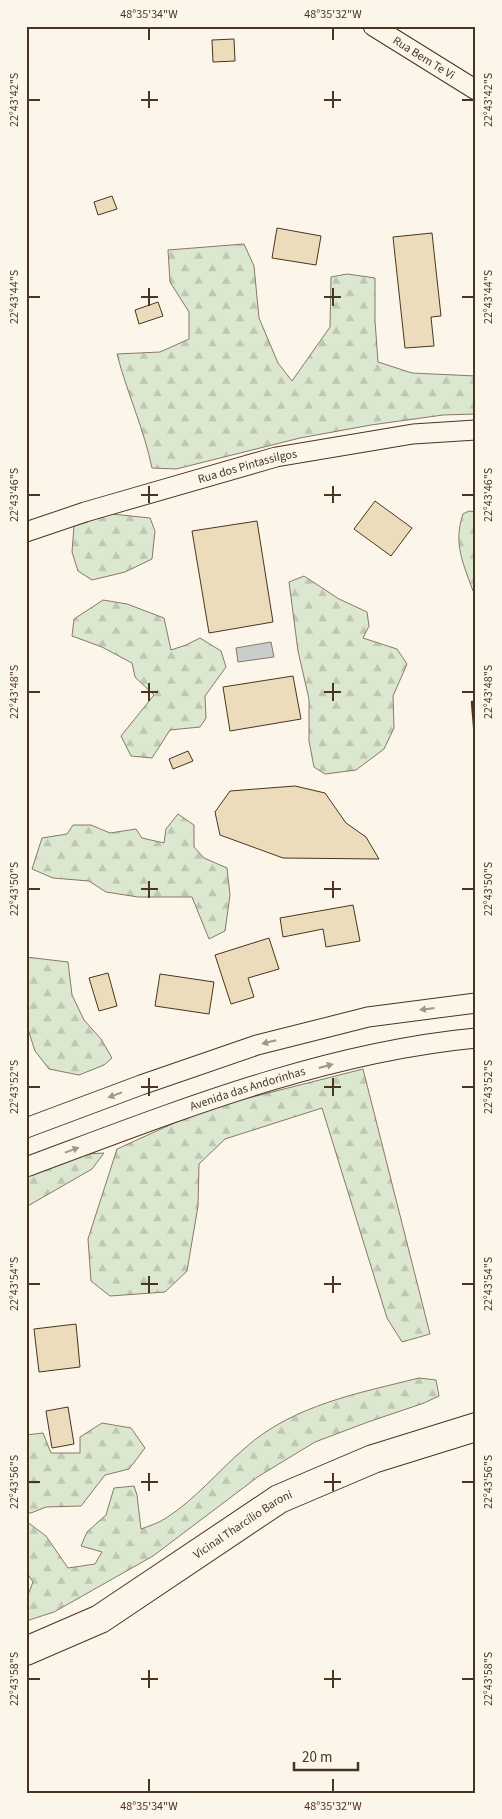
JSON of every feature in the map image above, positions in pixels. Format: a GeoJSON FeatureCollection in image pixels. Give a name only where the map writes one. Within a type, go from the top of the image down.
{"type":"FeatureCollection","features":[{"type":"Feature","properties":{"kind":"main road","name":"Vicinal Tharcílio Baroni"},"geometry":{"type":"LineString","coordinates":[[26,1652],[100,1619],[279,1499],[373,1459],[476,1427]]}},
{"type":"Feature","properties":{"kind":"street","name":"Rua Bem Te Vi"},"geometry":{"type":"LineString","coordinates":[[373,26],[476,90]]}},
{"type":"Feature","properties":{"kind":"street","name":"Rua dos Pintassilgos"},"geometry":{"type":"LineString","coordinates":[[26,532],[85,512],[276,457],[413,434],[476,430]]}},
{"type":"Feature","properties":{"kind":"street"},"geometry":{"type":"LineString","coordinates":[[26,1128],[141,1085],[257,1045],[368,1017],[476,1004]]}},
{"type":"Feature","properties":{"kind":"street","name":"Avenida das Andorinhas"},"geometry":{"type":"LineString","coordinates":[[26,1167],[234,1091],[363,1055],[476,1038]]}},
{"type":"Feature","properties":{"kind":"green space"},"geometry":{"type":"Polygon","coordinates":[[[244,244],[254,266],[259,318],[278,363],[292,381],[330,327],[331,277],[347,274],[375,278],[375,321],[378,362],[412,373],[476,376],[476,414],[443,415],[371,425],[300,438],[176,469],[152,468],[145,439],[117,354],[160,352],[189,339],[189,312],[170,282],[168,250],[244,244]]]}},
{"type":"Feature","properties":{"kind":"green space"},"geometry":{"type":"Polygon","coordinates":[[[469,511],[476,512],[476,590],[473,591],[460,553],[459,544],[460,524],[463,514],[469,511]]]}},
{"type":"Feature","properties":{"kind":"green space"},"geometry":{"type":"Polygon","coordinates":[[[112,514],[150,518],[155,531],[152,559],[125,572],[92,580],[78,571],[72,552],[74,526],[112,514]]]}},
{"type":"Feature","properties":{"kind":"green space"},"geometry":{"type":"Polygon","coordinates":[[[304,576],[339,599],[367,612],[369,626],[363,638],[397,649],[407,664],[393,696],[394,728],[384,749],[356,770],[325,774],[314,767],[309,741],[309,699],[298,651],[289,582],[304,576]]]}},
{"type":"Feature","properties":{"kind":"green space"},"geometry":{"type":"Polygon","coordinates":[[[103,600],[127,604],[164,618],[171,650],[200,638],[221,651],[226,667],[205,696],[206,718],[200,727],[170,730],[152,758],[131,756],[121,736],[154,695],[135,677],[132,663],[102,647],[72,636],[74,619],[103,600]]]}},
{"type":"Feature","properties":{"kind":"green space"},"geometry":{"type":"Polygon","coordinates":[[[178,814],[194,825],[194,847],[204,858],[227,868],[230,895],[225,931],[209,939],[192,897],[138,897],[106,892],[89,881],[53,878],[32,869],[42,838],[67,834],[73,825],[91,825],[110,833],[136,829],[142,838],[164,843],[166,829],[178,814]]]}},
{"type":"Feature","properties":{"kind":"green space"},"geometry":{"type":"Polygon","coordinates":[[[26,957],[68,962],[72,995],[84,1020],[101,1039],[112,1058],[104,1065],[79,1075],[49,1069],[35,1051],[26,1023],[26,957]]]}},
{"type":"Feature","properties":{"kind":"green space"},"geometry":{"type":"Polygon","coordinates":[[[363,1069],[430,1334],[402,1342],[387,1318],[322,1108],[225,1139],[199,1164],[198,1206],[187,1271],[165,1292],[110,1296],[91,1281],[88,1239],[117,1149],[205,1109],[363,1069]]]}},
{"type":"Feature","properties":{"kind":"green space"},"geometry":{"type":"Polygon","coordinates":[[[104,1153],[92,1169],[26,1207],[26,1177],[88,1154],[104,1153]]]}},
{"type":"Feature","properties":{"kind":"green space"},"geometry":{"type":"Polygon","coordinates":[[[419,1378],[436,1380],[439,1396],[315,1442],[259,1476],[153,1556],[54,1612],[26,1621],[26,1600],[33,1582],[26,1571],[26,1521],[46,1536],[68,1568],[95,1564],[102,1552],[81,1546],[87,1532],[106,1515],[114,1488],[134,1486],[137,1495],[141,1529],[160,1521],[177,1510],[197,1494],[245,1448],[264,1433],[284,1421],[328,1402],[419,1378]]]}},
{"type":"Feature","properties":{"kind":"green space"},"geometry":{"type":"Polygon","coordinates":[[[102,1423],[131,1428],[145,1448],[129,1469],[105,1475],[81,1506],[46,1507],[31,1513],[26,1512],[26,1435],[43,1433],[51,1453],[80,1453],[80,1437],[102,1423]]]}},
{"type":"Feature","properties":{"kind":"shaded area"},"geometry":{"type":"Polygon","coordinates":[[[271,642],[274,657],[238,662],[236,648],[271,642]]]}},
{"type":"Feature","properties":{"kind":"building"},"geometry":{"type":"Polygon","coordinates":[[[234,39],[235,61],[213,62],[212,40],[234,39]]]}},
{"type":"Feature","properties":{"kind":"building"},"geometry":{"type":"Polygon","coordinates":[[[112,196],[117,209],[98,215],[94,202],[112,196]]]}},
{"type":"Feature","properties":{"kind":"building"},"geometry":{"type":"Polygon","coordinates":[[[277,228],[321,236],[316,265],[272,258],[277,228]]]}},
{"type":"Feature","properties":{"kind":"building"},"geometry":{"type":"Polygon","coordinates":[[[432,233],[441,316],[431,317],[434,346],[405,348],[393,237],[432,233]]]}},
{"type":"Feature","properties":{"kind":"building"},"geometry":{"type":"Polygon","coordinates":[[[158,302],[163,316],[139,324],[135,310],[158,302]]]}},
{"type":"Feature","properties":{"kind":"building"},"geometry":{"type":"Polygon","coordinates":[[[375,501],[412,528],[391,556],[354,529],[375,501]]]}},
{"type":"Feature","properties":{"kind":"building"},"geometry":{"type":"Polygon","coordinates":[[[257,521],[273,622],[209,633],[192,531],[257,521]]]}},
{"type":"Feature","properties":{"kind":"building"},"geometry":{"type":"Polygon","coordinates":[[[293,676],[301,719],[230,731],[223,687],[293,676]]]}},
{"type":"Feature","properties":{"kind":"building"},"geometry":{"type":"Polygon","coordinates":[[[188,751],[193,761],[173,769],[169,759],[188,751]]]}},
{"type":"Feature","properties":{"kind":"building"},"geometry":{"type":"Polygon","coordinates":[[[295,786],[325,793],[346,823],[366,837],[379,859],[283,858],[220,835],[215,812],[230,791],[295,786]]]}},
{"type":"Feature","properties":{"kind":"building"},"geometry":{"type":"Polygon","coordinates":[[[353,905],[360,941],[326,947],[323,929],[283,937],[280,918],[353,905]]]}},
{"type":"Feature","properties":{"kind":"building"},"geometry":{"type":"Polygon","coordinates":[[[269,938],[279,969],[248,978],[254,997],[231,1004],[215,955],[269,938]]]}},
{"type":"Feature","properties":{"kind":"building"},"geometry":{"type":"Polygon","coordinates":[[[108,973],[117,1006],[99,1011],[89,978],[108,973]]]}},
{"type":"Feature","properties":{"kind":"building"},"geometry":{"type":"Polygon","coordinates":[[[160,974],[214,982],[209,1014],[155,1006],[160,974]]]}},
{"type":"Feature","properties":{"kind":"building"},"geometry":{"type":"Polygon","coordinates":[[[76,1324],[80,1367],[39,1372],[34,1329],[76,1324]]]}},
{"type":"Feature","properties":{"kind":"building"},"geometry":{"type":"Polygon","coordinates":[[[68,1407],[74,1444],[52,1448],[46,1411],[68,1407]]]}},
{"type":"Feature","properties":{"kind":"wall"},"geometry":{"type":"LineString","coordinates":[[476,702],[472,702],[476,749]]}}]}
